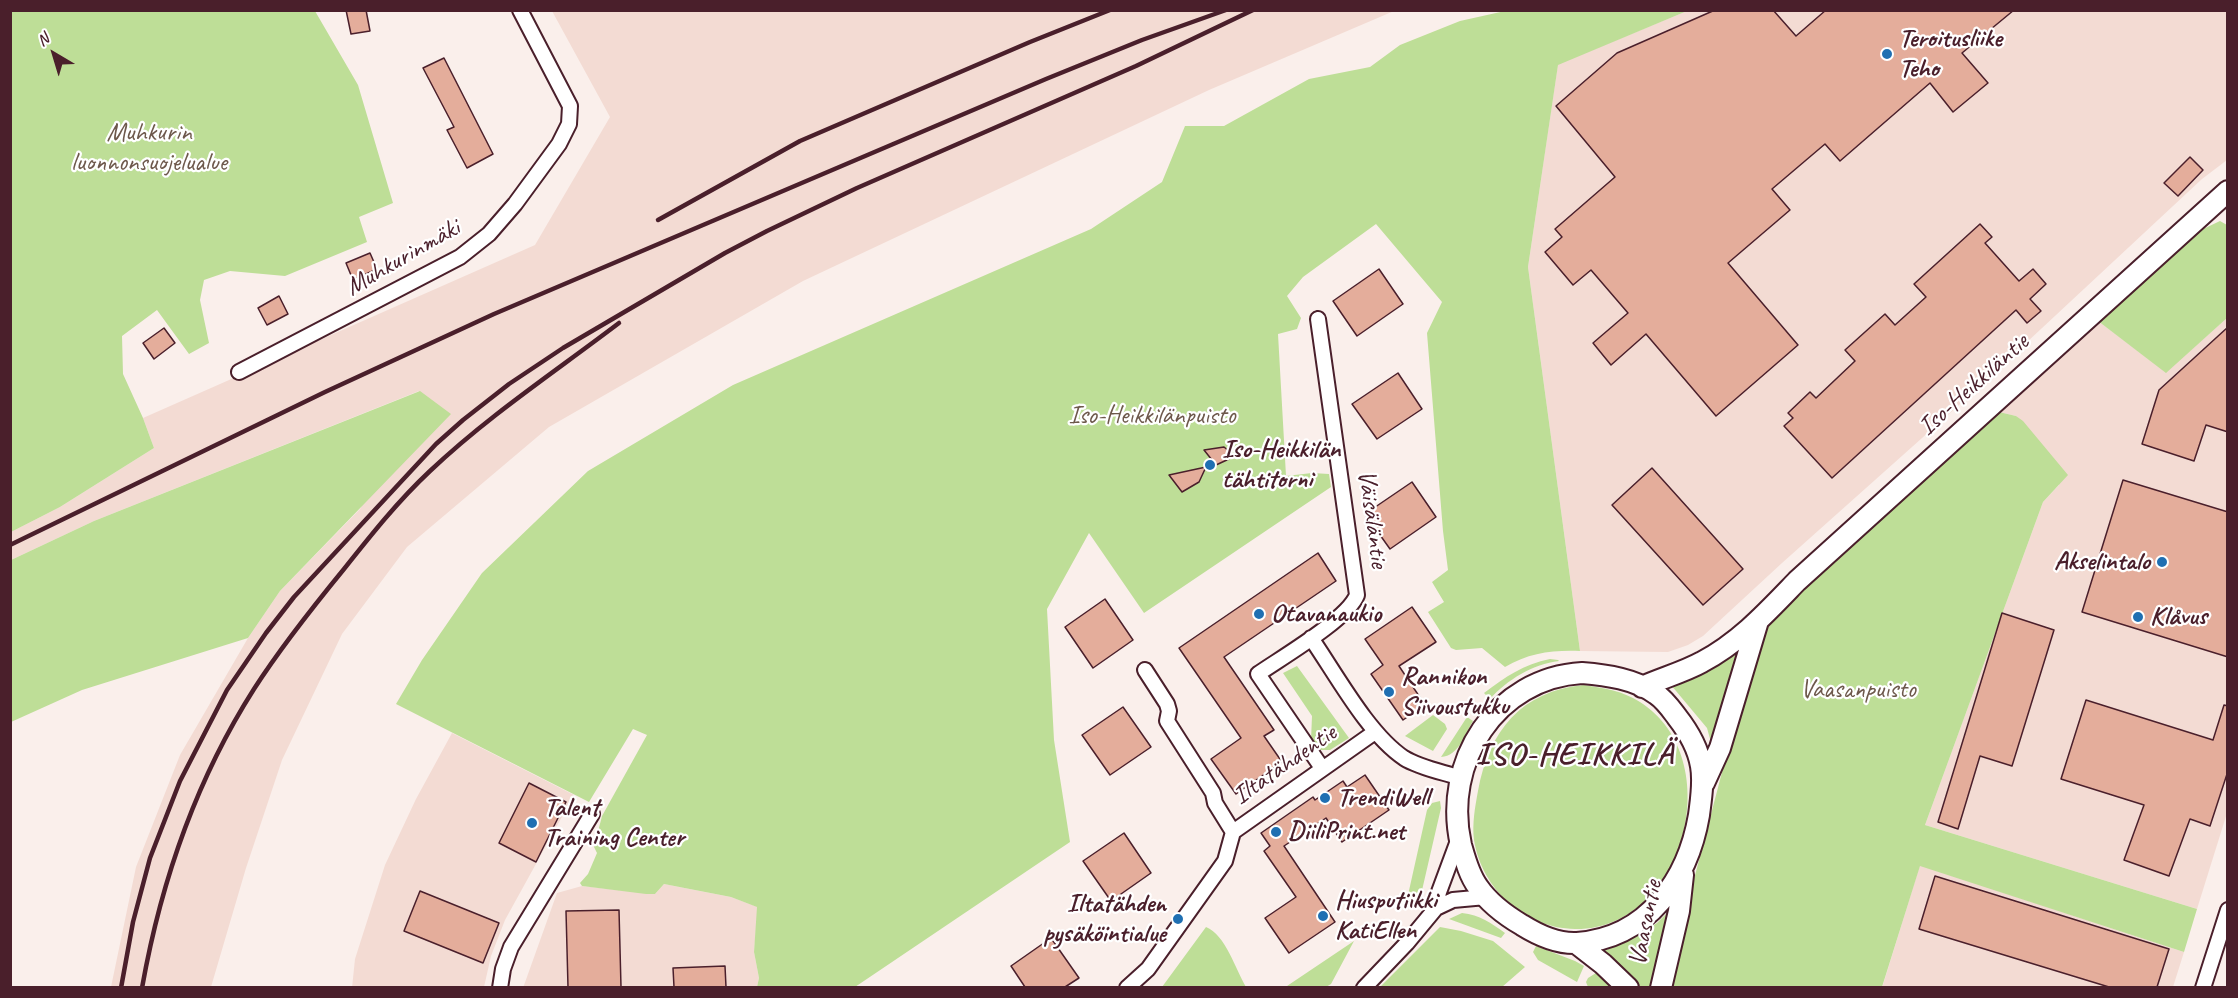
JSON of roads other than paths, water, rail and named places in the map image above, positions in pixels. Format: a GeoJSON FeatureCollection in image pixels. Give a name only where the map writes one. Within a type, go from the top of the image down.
{"type":"FeatureCollection","features":[{"type":"Feature","properties":{"kind":"street","name":"Muhkurinmäki"},"geometry":{"type":"LineString","coordinates":[[239,372],[460,257],[489,234],[515,204],[559,144],[569,124],[570,106],[520,10]]}},
{"type":"Feature","properties":{"kind":"street","name":"Iso-Heikkiläntie"},"geometry":{"type":"LineString","coordinates":[[1642,687],[1703,662],[1737,639],[1797,581],[2228,191]]}},
{"type":"Feature","properties":{"kind":"street","name":"Väisäläntie"},"geometry":{"type":"LineString","coordinates":[[1311,638],[1349,607],[1357,595],[1318,319]]}},
{"type":"Feature","properties":{"kind":"street","name":"Iso-Heikkiläntie"},"geometry":{"type":"LineString","coordinates":[[1702,788],[1720,748],[1758,621]]}},
{"type":"Feature","properties":{"kind":"street"},"geometry":{"type":"LineString","coordinates":[[1322,768],[1258,674],[1311,638],[1375,732],[1389,747],[1406,759],[1461,778]]}},
{"type":"Feature","properties":{"kind":"street"},"geometry":{"type":"LineString","coordinates":[[1145,670],[1167,704],[1169,711],[1167,722],[1213,793],[1215,803],[1233,832]]}},
{"type":"Feature","properties":{"kind":"street"},"geometry":{"type":"LineString","coordinates":[[1582,673],[1613,676],[1642,687],[1658,695],[1667,703],[1692,739],[1702,768],[1697,826],[1684,869],[1660,903],[1634,924],[1604,937],[1576,943],[1541,936],[1507,916],[1486,897],[1471,875],[1460,837],[1457,811],[1461,778],[1469,754],[1492,717],[1511,698],[1532,684],[1562,674],[1582,673]]}},
{"type":"Feature","properties":{"kind":"street","name":"Iltatähdentie"},"geometry":{"type":"LineString","coordinates":[[1127,987],[1148,969],[1225,861],[1233,832],[1375,732]]}},
{"type":"Feature","properties":{"kind":"street"},"geometry":{"type":"LineString","coordinates":[[500,987],[502,969],[511,947],[592,814]]}},
{"type":"Feature","properties":{"kind":"street"},"geometry":{"type":"LineString","coordinates":[[1436,908],[1439,892],[1460,837]]}},
{"type":"Feature","properties":{"kind":"street","name":"Vaasantie"},"geometry":{"type":"LineString","coordinates":[[1661,987],[1679,910],[1684,869]]}},
{"type":"Feature","properties":{"kind":"street"},"geometry":{"type":"LineString","coordinates":[[1364,987],[1407,943],[1436,908],[1453,900],[1486,897]]}},
{"type":"Feature","properties":{"kind":"street"},"geometry":{"type":"LineString","coordinates":[[2203,987],[2228,910]]}},
{"type":"Feature","properties":{"kind":"street","name":"Vaasantie"},"geometry":{"type":"LineString","coordinates":[[1576,943],[1628,987]]}},
{"type":"Feature","properties":{"kind":"railway"},"geometry":{"type":"LineString","coordinates":[[658,220],[800,141],[1110,10]]}},
{"type":"Feature","properties":{"kind":"railway"},"geometry":{"type":"LineString","coordinates":[[10,545],[325,392],[494,314],[1046,79],[1142,40],[1226,10]]}},
{"type":"Feature","properties":{"kind":"railway"},"geometry":{"type":"LineString","coordinates":[[121,988],[133,922],[150,858],[180,781],[227,690],[294,597],[436,444],[463,420],[509,384],[563,348],[725,253],[767,231],[857,188],[1136,66],[1253,10]]}},
{"type":"Feature","properties":{"kind":"railway"},"geometry":{"type":"LineString","coordinates":[[142,988],[159,909],[183,832],[198,795],[233,724],[275,658],[364,544],[418,482],[499,413],[619,323]]}},
{"type":"Feature","properties":{"kind":"place","name":"Teroitusliike Teho"},"geometry":{"type":"Point","coordinates":[1887,54]}},
{"type":"Feature","properties":{"kind":"place","name":"Iso-Heikkilän tähtitorni"},"geometry":{"type":"Point","coordinates":[1210,465]}},
{"type":"Feature","properties":{"kind":"place","name":"Akselintalo"},"geometry":{"type":"Point","coordinates":[2162,562]}},
{"type":"Feature","properties":{"kind":"place","name":"Otavanaukio"},"geometry":{"type":"Point","coordinates":[1259,614]}},
{"type":"Feature","properties":{"kind":"place","name":"Klåvus"},"geometry":{"type":"Point","coordinates":[2138,617]}},
{"type":"Feature","properties":{"kind":"place","name":"Rannikon Siivoustukku"},"geometry":{"type":"Point","coordinates":[1389,692]}},
{"type":"Feature","properties":{"kind":"place","name":"TrendiWell"},"geometry":{"type":"Point","coordinates":[1325,798]}},
{"type":"Feature","properties":{"kind":"place","name":"Talent Training Center"},"geometry":{"type":"Point","coordinates":[532,823]}},
{"type":"Feature","properties":{"kind":"place","name":"DiiliPrint.net"},"geometry":{"type":"Point","coordinates":[1276,832]}},
{"type":"Feature","properties":{"kind":"place","name":"Hiusputiikki KatiEllen"},"geometry":{"type":"Point","coordinates":[1323,916]}},
{"type":"Feature","properties":{"kind":"place","name":"Iltatähden pysäköintialue"},"geometry":{"type":"Point","coordinates":[1178,919]}},
{"type":"Feature","properties":{"kind":"district","name":"ISO-HEIKKILÄ"},"geometry":{"type":"Point","coordinates":[1575,756]}},
{"type":"Feature","properties":{"kind":"park label","name":"Muhkurin luonnonsuojelualue"},"geometry":{"type":"Point","coordinates":[149,148]}},
{"type":"Feature","properties":{"kind":"park label","name":"Iso-Heikkilänpuisto"},"geometry":{"type":"Point","coordinates":[1152,416]}},
{"type":"Feature","properties":{"kind":"park label","name":"Vaasanpuisto"},"geometry":{"type":"Point","coordinates":[1858,690]}}]}
